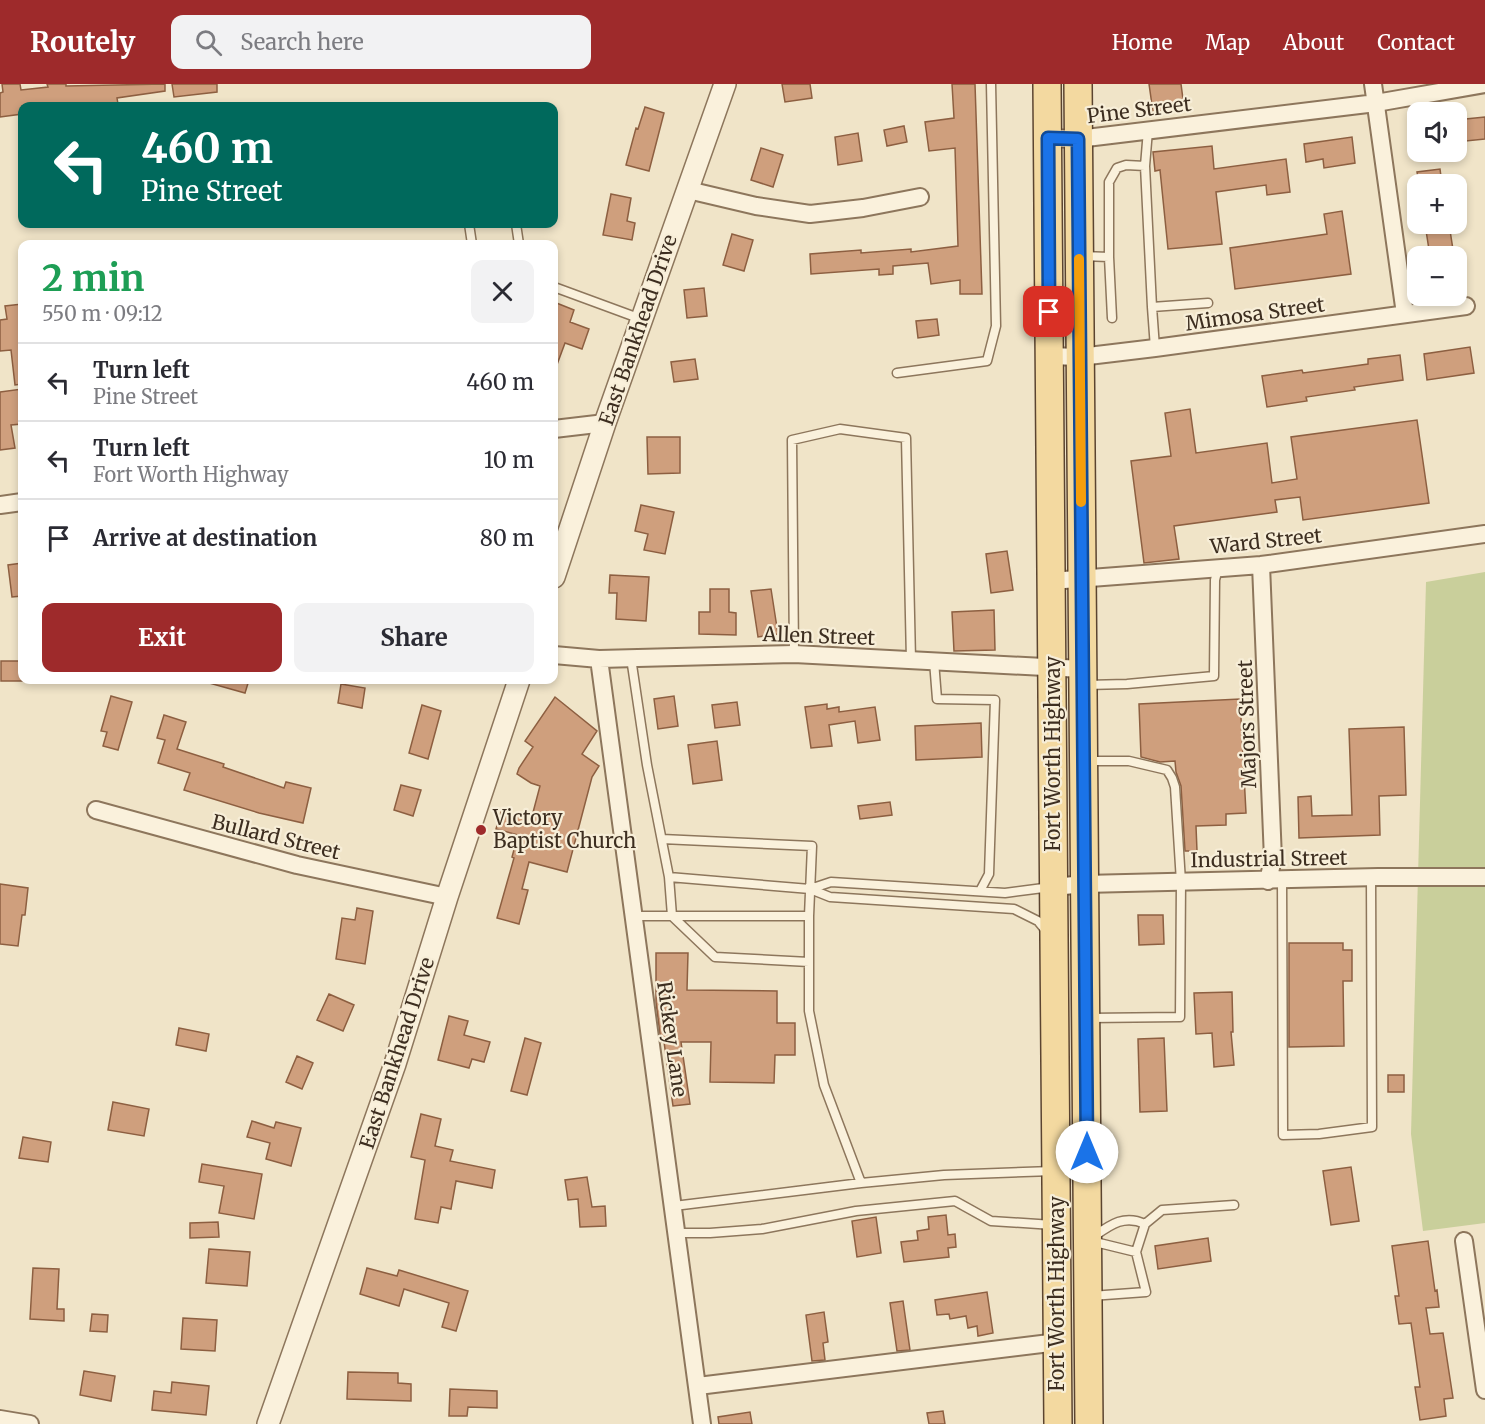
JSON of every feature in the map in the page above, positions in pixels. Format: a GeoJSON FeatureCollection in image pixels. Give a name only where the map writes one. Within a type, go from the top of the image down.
{"type":"FeatureCollection","features":[{"type":"Feature","properties":{"kind":"main road","name":"Fort Worth Highway"},"geometry":{"type":"LineString","coordinates":[[1047,84],[1059,1424]]}},
{"type":"Feature","properties":{"kind":"main road","name":"Fort Worth Highway"},"geometry":{"type":"LineString","coordinates":[[1078,84],[1089,1424]]}},
{"type":"Feature","properties":{"kind":"main road"},"geometry":{"type":"LineString","coordinates":[[1057,1233],[1087,1240]]}},
{"type":"Feature","properties":{"kind":"street","name":"East Bankhead Drive"},"geometry":{"type":"LineString","coordinates":[[558,565],[605,423],[725,84]]}},
{"type":"Feature","properties":{"kind":"street"},"geometry":{"type":"LineString","coordinates":[[1373,84],[1406,314]]}},
{"type":"Feature","properties":{"kind":"street","name":"Pine Street"},"geometry":{"type":"LineString","coordinates":[[1048,138],[1078,139],[1376,102],[1485,84]]}},
{"type":"Feature","properties":{"kind":"street"},"geometry":{"type":"LineString","coordinates":[[688,190],[756,206],[810,214],[863,208],[920,197]]}},
{"type":"Feature","properties":{"kind":"street","name":"Mimosa Street"},"geometry":{"type":"LineString","coordinates":[[1050,356],[1080,357],[1155,348],[1466,306]]}},
{"type":"Feature","properties":{"kind":"street"},"geometry":{"type":"LineString","coordinates":[[558,429],[605,423]]}},
{"type":"Feature","properties":{"kind":"street"},"geometry":{"type":"LineString","coordinates":[[0,505],[18,503]]}},
{"type":"Feature","properties":{"kind":"street","name":"Ward Street"},"geometry":{"type":"LineString","coordinates":[[1051,581],[1261,565],[1485,534]]}},
{"type":"Feature","properties":{"kind":"street","name":"Majors Street"},"geometry":{"type":"LineString","coordinates":[[1261,565],[1275,880]]}},
{"type":"Feature","properties":{"kind":"street","name":"Allen Street"},"geometry":{"type":"LineString","coordinates":[[558,655],[599,659],[794,654],[1052,669],[1082,676]]}},
{"type":"Feature","properties":{"kind":"street","name":"Rickey Lane"},"geometry":{"type":"LineString","coordinates":[[599,659],[702,1424]]}},
{"type":"Feature","properties":{"kind":"street","name":"East Bankhead Drive"},"geometry":{"type":"LineString","coordinates":[[268,1424],[395,1064],[447,897],[518,684]]}},
{"type":"Feature","properties":{"kind":"street","name":"Bullard Street"},"geometry":{"type":"LineString","coordinates":[[96,810],[297,865],[447,897]]}},
{"type":"Feature","properties":{"kind":"street","name":"Industrial Street"},"geometry":{"type":"LineString","coordinates":[[1054,886],[1371,877],[1485,877]]}},
{"type":"Feature","properties":{"kind":"street"},"geometry":{"type":"LineString","coordinates":[[1464,1241],[1485,1390]]}},
{"type":"Feature","properties":{"kind":"street"},"geometry":{"type":"LineString","coordinates":[[698,1386],[1058,1342]]}},
{"type":"Feature","properties":{"kind":"street"},"geometry":{"type":"LineString","coordinates":[[0,1419],[30,1424]]}},
{"type":"Feature","properties":{"kind":"lane"},"geometry":{"type":"LineString","coordinates":[[897,373],[987,361],[996,326],[991,84]]}},
{"type":"Feature","properties":{"kind":"lane"},"geometry":{"type":"LineString","coordinates":[[1148,130],[1145,166],[1155,348]]}},
{"type":"Feature","properties":{"kind":"lane"},"geometry":{"type":"LineString","coordinates":[[1112,318],[1108,182],[1117,168],[1126,165],[1145,166]]}},
{"type":"Feature","properties":{"kind":"lane"},"geometry":{"type":"LineString","coordinates":[[1079,256],[1109,257]]}},
{"type":"Feature","properties":{"kind":"lane"},"geometry":{"type":"LineString","coordinates":[[558,288],[642,319]]}},
{"type":"Feature","properties":{"kind":"lane"},"geometry":{"type":"LineString","coordinates":[[1152,307],[1208,303]]}},
{"type":"Feature","properties":{"kind":"lane"},"geometry":{"type":"LineString","coordinates":[[794,654],[792,440],[840,429],[906,438],[911,660]]}},
{"type":"Feature","properties":{"kind":"lane"},"geometry":{"type":"LineString","coordinates":[[1082,676],[1127,684],[1214,675],[1215,580],[1218,568]]}},
{"type":"Feature","properties":{"kind":"lane"},"geometry":{"type":"LineString","coordinates":[[631,658],[647,765],[669,877],[672,916],[715,957],[809,962]]}},
{"type":"Feature","properties":{"kind":"lane"},"geometry":{"type":"LineString","coordinates":[[934,662],[937,699],[995,700],[989,874],[980,891]]}},
{"type":"Feature","properties":{"kind":"lane"},"geometry":{"type":"LineString","coordinates":[[1083,761],[1129,761],[1167,771],[1170,774],[1174,787],[1181,882],[1180,1017],[1085,1018]]}},
{"type":"Feature","properties":{"kind":"lane"},"geometry":{"type":"LineString","coordinates":[[662,839],[812,846],[809,1011],[824,1085],[861,1183]]}},
{"type":"Feature","properties":{"kind":"lane"},"geometry":{"type":"LineString","coordinates":[[669,877],[810,888],[830,897],[1014,909],[1038,921],[1054,939]]}},
{"type":"Feature","properties":{"kind":"lane"},"geometry":{"type":"LineString","coordinates":[[1275,880],[1283,1135],[1319,1134],[1372,1126],[1371,877]]}},
{"type":"Feature","properties":{"kind":"lane"},"geometry":{"type":"LineString","coordinates":[[810,888],[831,882],[1005,893],[1054,886]]}},
{"type":"Feature","properties":{"kind":"lane"},"geometry":{"type":"LineString","coordinates":[[634,916],[809,916]]}},
{"type":"Feature","properties":{"kind":"lane"},"geometry":{"type":"LineString","coordinates":[[674,1206],[944,1175],[1056,1171]]}},
{"type":"Feature","properties":{"kind":"lane"},"geometry":{"type":"LineString","coordinates":[[677,1233],[762,1230],[856,1211],[955,1201],[991,1221],[1057,1233]]}},
{"type":"Feature","properties":{"kind":"lane"},"geometry":{"type":"LineString","coordinates":[[1088,1296],[1146,1292],[1136,1252],[1145,1224],[1162,1210],[1234,1205]]}},
{"type":"Feature","properties":{"kind":"lane"},"geometry":{"type":"LineString","coordinates":[[1087,1240],[1114,1223],[1134,1219],[1145,1224]]}},
{"type":"Feature","properties":{"kind":"lane"},"geometry":{"type":"LineString","coordinates":[[1087,1240],[1136,1252]]}},
{"type":"Feature","properties":{"kind":"green space"},"geometry":{"type":"Polygon","coordinates":[[[1485,572],[1485,1223],[1423,1231],[1411,1134],[1426,582],[1485,572]]]}},
{"type":"Feature","properties":{"kind":"building"},"geometry":{"type":"Polygon","coordinates":[[[2,84],[20,84],[21,90],[48,87],[47,84],[66,84],[66,86],[165,84],[165,91],[117,98],[118,102],[18,102],[18,115],[0,117],[0,93],[3,92],[2,84]]]}},
{"type":"Feature","properties":{"kind":"building"},"geometry":{"type":"Polygon","coordinates":[[[172,84],[217,84],[217,92],[174,97],[172,84]]]}},
{"type":"Feature","properties":{"kind":"building"},"geometry":{"type":"Polygon","coordinates":[[[782,84],[810,84],[812,98],[785,102],[782,84]]]}},
{"type":"Feature","properties":{"kind":"building"},"geometry":{"type":"Polygon","coordinates":[[[952,84],[975,84],[982,294],[960,294],[960,280],[931,284],[928,263],[893,266],[893,274],[879,275],[879,269],[811,274],[810,254],[911,249],[911,252],[958,246],[955,148],[929,151],[925,122],[954,118],[952,84]]]}},
{"type":"Feature","properties":{"kind":"building"},"geometry":{"type":"Polygon","coordinates":[[[1149,84],[1181,84],[1184,107],[1153,112],[1149,84]]]}},
{"type":"Feature","properties":{"kind":"building"},"geometry":{"type":"Polygon","coordinates":[[[645,107],[664,113],[649,171],[626,165],[636,128],[638,129],[645,107]]]}},
{"type":"Feature","properties":{"kind":"building"},"geometry":{"type":"Polygon","coordinates":[[[1485,117],[1485,139],[1467,141],[1467,119],[1485,117]]]}},
{"type":"Feature","properties":{"kind":"building"},"geometry":{"type":"Polygon","coordinates":[[[904,126],[907,142],[887,146],[884,130],[904,126]]]}},
{"type":"Feature","properties":{"kind":"building"},"geometry":{"type":"Polygon","coordinates":[[[858,133],[862,161],[838,165],[835,137],[858,133]]]}},
{"type":"Feature","properties":{"kind":"building"},"geometry":{"type":"Polygon","coordinates":[[[1352,137],[1355,163],[1324,168],[1323,159],[1306,162],[1304,144],[1352,137]]]}},
{"type":"Feature","properties":{"kind":"building"},"geometry":{"type":"Polygon","coordinates":[[[1212,146],[1214,169],[1286,159],[1290,192],[1267,195],[1266,185],[1216,192],[1222,244],[1168,249],[1160,170],[1155,171],[1153,152],[1212,146]]]}},
{"type":"Feature","properties":{"kind":"building"},"geometry":{"type":"Polygon","coordinates":[[[761,148],[783,155],[773,187],[751,180],[761,148]]]}},
{"type":"Feature","properties":{"kind":"building"},"geometry":{"type":"Polygon","coordinates":[[[1440,169],[1441,174],[1417,174],[1417,172],[1440,169]]]}},
{"type":"Feature","properties":{"kind":"building"},"geometry":{"type":"Polygon","coordinates":[[[611,194],[631,198],[627,221],[635,223],[632,240],[603,235],[611,194]]]}},
{"type":"Feature","properties":{"kind":"building"},"geometry":{"type":"Polygon","coordinates":[[[1342,211],[1351,274],[1235,289],[1230,248],[1327,234],[1324,214],[1342,211]]]}},
{"type":"Feature","properties":{"kind":"building"},"geometry":{"type":"Polygon","coordinates":[[[732,234],[753,240],[744,271],[723,265],[732,234]]]}},
{"type":"Feature","properties":{"kind":"building"},"geometry":{"type":"Polygon","coordinates":[[[1427,234],[1451,234],[1452,246],[1428,246],[1427,234]]]}},
{"type":"Feature","properties":{"kind":"building"},"geometry":{"type":"Polygon","coordinates":[[[704,288],[707,316],[687,318],[684,290],[704,288]]]}},
{"type":"Feature","properties":{"kind":"building"},"geometry":{"type":"Polygon","coordinates":[[[18,304],[18,385],[15,385],[11,350],[0,351],[0,320],[7,319],[5,306],[18,304]]]}},
{"type":"Feature","properties":{"kind":"building"},"geometry":{"type":"Polygon","coordinates":[[[558,304],[574,310],[570,322],[589,329],[582,349],[565,343],[558,362],[558,304]]]}},
{"type":"Feature","properties":{"kind":"building"},"geometry":{"type":"Polygon","coordinates":[[[937,319],[939,335],[918,338],[916,321],[937,319]]]}},
{"type":"Feature","properties":{"kind":"building"},"geometry":{"type":"Polygon","coordinates":[[[1470,347],[1474,373],[1427,380],[1424,354],[1470,347]]]}},
{"type":"Feature","properties":{"kind":"building"},"geometry":{"type":"Polygon","coordinates":[[[1400,355],[1403,380],[1354,387],[1355,390],[1306,397],[1307,401],[1267,407],[1262,376],[1368,364],[1368,359],[1400,355]]]}},
{"type":"Feature","properties":{"kind":"building"},"geometry":{"type":"Polygon","coordinates":[[[695,359],[698,379],[674,382],[671,362],[695,359]]]}},
{"type":"Feature","properties":{"kind":"building"},"geometry":{"type":"Polygon","coordinates":[[[18,390],[18,424],[11,425],[15,448],[0,450],[0,392],[18,390]]]}},
{"type":"Feature","properties":{"kind":"building"},"geometry":{"type":"Polygon","coordinates":[[[1190,409],[1196,453],[1267,443],[1272,483],[1297,479],[1291,437],[1417,420],[1429,503],[1303,520],[1300,497],[1275,500],[1277,512],[1174,526],[1179,559],[1144,563],[1131,461],[1171,456],[1165,413],[1190,409]]]}},
{"type":"Feature","properties":{"kind":"building"},"geometry":{"type":"Polygon","coordinates":[[[647,437],[680,437],[680,473],[648,474],[647,437]]]}},
{"type":"Feature","properties":{"kind":"building"},"geometry":{"type":"Polygon","coordinates":[[[641,505],[674,512],[665,554],[644,550],[648,534],[635,531],[641,505]]]}},
{"type":"Feature","properties":{"kind":"building"},"geometry":{"type":"Polygon","coordinates":[[[1007,551],[1013,590],[991,593],[986,554],[1007,551]]]}},
{"type":"Feature","properties":{"kind":"building"},"geometry":{"type":"Polygon","coordinates":[[[18,564],[18,596],[12,597],[8,565],[18,564]]]}},
{"type":"Feature","properties":{"kind":"building"},"geometry":{"type":"Polygon","coordinates":[[[610,575],[649,577],[646,621],[616,619],[617,593],[609,593],[610,575]]]}},
{"type":"Feature","properties":{"kind":"building"},"geometry":{"type":"Polygon","coordinates":[[[710,589],[729,589],[729,612],[736,613],[736,635],[699,634],[699,612],[710,612],[710,589]]]}},
{"type":"Feature","properties":{"kind":"building"},"geometry":{"type":"Polygon","coordinates":[[[771,589],[778,634],[758,637],[751,591],[771,589]]]}},
{"type":"Feature","properties":{"kind":"building"},"geometry":{"type":"Polygon","coordinates":[[[994,610],[995,650],[954,651],[952,612],[994,610]]]}},
{"type":"Feature","properties":{"kind":"building"},"geometry":{"type":"Polygon","coordinates":[[[1,661],[18,661],[18,681],[1,681],[1,661]]]}},
{"type":"Feature","properties":{"kind":"building"},"geometry":{"type":"Polygon","coordinates":[[[213,684],[248,684],[245,693],[213,684]]]}},
{"type":"Feature","properties":{"kind":"building"},"geometry":{"type":"Polygon","coordinates":[[[341,684],[365,688],[362,708],[338,703],[341,684]]]}},
{"type":"Feature","properties":{"kind":"building"},"geometry":{"type":"Polygon","coordinates":[[[111,696],[132,702],[118,750],[103,746],[107,732],[101,731],[111,696]]]}},
{"type":"Feature","properties":{"kind":"building"},"geometry":{"type":"Polygon","coordinates":[[[674,696],[678,726],[658,729],[654,699],[674,696]]]}},
{"type":"Feature","properties":{"kind":"building"},"geometry":{"type":"Polygon","coordinates":[[[555,697],[597,731],[582,754],[599,766],[592,777],[567,872],[529,862],[522,889],[528,890],[519,924],[497,918],[518,835],[496,829],[501,812],[531,820],[540,786],[517,774],[533,747],[525,741],[555,697]]]}},
{"type":"Feature","properties":{"kind":"building"},"geometry":{"type":"Polygon","coordinates":[[[1240,699],[1246,813],[1226,814],[1226,825],[1196,826],[1197,851],[1185,851],[1181,786],[1175,761],[1160,762],[1141,757],[1139,704],[1240,699]]]}},
{"type":"Feature","properties":{"kind":"building"},"geometry":{"type":"Polygon","coordinates":[[[737,702],[740,725],[715,728],[712,705],[737,702]]]}},
{"type":"Feature","properties":{"kind":"building"},"geometry":{"type":"Polygon","coordinates":[[[827,704],[827,709],[839,707],[839,712],[875,707],[880,740],[858,743],[855,721],[829,725],[832,746],[811,748],[805,707],[827,704]]]}},
{"type":"Feature","properties":{"kind":"building"},"geometry":{"type":"Polygon","coordinates":[[[422,705],[441,711],[428,759],[409,753],[422,705]]]}},
{"type":"Feature","properties":{"kind":"building"},"geometry":{"type":"Polygon","coordinates":[[[164,715],[186,722],[177,749],[224,764],[223,767],[284,788],[286,782],[311,788],[303,823],[259,813],[184,790],[190,773],[158,763],[165,740],[157,738],[164,715]]]}},
{"type":"Feature","properties":{"kind":"building"},"geometry":{"type":"Polygon","coordinates":[[[981,723],[982,757],[916,760],[915,726],[981,723]]]}},
{"type":"Feature","properties":{"kind":"building"},"geometry":{"type":"Polygon","coordinates":[[[1404,727],[1406,795],[1379,796],[1380,835],[1299,838],[1298,797],[1311,796],[1312,816],[1352,815],[1349,729],[1404,727]]]}},
{"type":"Feature","properties":{"kind":"building"},"geometry":{"type":"Polygon","coordinates":[[[717,741],[722,780],[693,784],[688,745],[717,741]]]}},
{"type":"Feature","properties":{"kind":"building"},"geometry":{"type":"Polygon","coordinates":[[[401,785],[421,790],[413,816],[394,810],[401,785]]]}},
{"type":"Feature","properties":{"kind":"building"},"geometry":{"type":"Polygon","coordinates":[[[890,802],[892,815],[860,819],[858,806],[890,802]]]}},
{"type":"Feature","properties":{"kind":"building"},"geometry":{"type":"Polygon","coordinates":[[[0,884],[28,888],[18,946],[0,944],[0,884]]]}},
{"type":"Feature","properties":{"kind":"building"},"geometry":{"type":"Polygon","coordinates":[[[357,908],[373,911],[365,964],[336,959],[342,918],[355,920],[357,908]]]}},
{"type":"Feature","properties":{"kind":"building"},"geometry":{"type":"Polygon","coordinates":[[[1138,915],[1163,915],[1164,944],[1139,945],[1138,915]]]}},
{"type":"Feature","properties":{"kind":"building"},"geometry":{"type":"Polygon","coordinates":[[[1289,943],[1343,943],[1343,950],[1352,950],[1352,981],[1343,981],[1344,1046],[1289,1047],[1289,943]]]}},
{"type":"Feature","properties":{"kind":"building"},"geometry":{"type":"Polygon","coordinates":[[[656,953],[688,953],[687,990],[777,991],[777,1023],[795,1023],[795,1055],[775,1055],[774,1083],[710,1082],[711,1042],[681,1042],[690,1104],[673,1106],[656,1002],[656,953]]]}},
{"type":"Feature","properties":{"kind":"building"},"geometry":{"type":"Polygon","coordinates":[[[1232,992],[1233,1032],[1231,1032],[1234,1065],[1214,1067],[1212,1033],[1196,1034],[1194,993],[1232,992]]]}},
{"type":"Feature","properties":{"kind":"building"},"geometry":{"type":"Polygon","coordinates":[[[329,994],[354,1005],[343,1031],[317,1020],[329,994]]]}},
{"type":"Feature","properties":{"kind":"building"},"geometry":{"type":"Polygon","coordinates":[[[449,1016],[468,1021],[464,1035],[490,1042],[484,1062],[472,1059],[469,1068],[438,1060],[449,1016]]]}},
{"type":"Feature","properties":{"kind":"building"},"geometry":{"type":"Polygon","coordinates":[[[179,1028],[209,1034],[206,1051],[176,1045],[179,1028]]]}},
{"type":"Feature","properties":{"kind":"building"},"geometry":{"type":"Polygon","coordinates":[[[525,1038],[541,1043],[527,1095],[511,1091],[525,1038]]]}},
{"type":"Feature","properties":{"kind":"building"},"geometry":{"type":"Polygon","coordinates":[[[1164,1038],[1167,1111],[1140,1112],[1138,1039],[1164,1038]]]}},
{"type":"Feature","properties":{"kind":"building"},"geometry":{"type":"Polygon","coordinates":[[[297,1056],[313,1063],[302,1089],[286,1082],[297,1056]]]}},
{"type":"Feature","properties":{"kind":"building"},"geometry":{"type":"Polygon","coordinates":[[[1388,1075],[1404,1075],[1404,1092],[1388,1092],[1388,1075]]]}},
{"type":"Feature","properties":{"kind":"building"},"geometry":{"type":"Polygon","coordinates":[[[113,1102],[149,1109],[144,1136],[108,1130],[113,1102]]]}},
{"type":"Feature","properties":{"kind":"building"},"geometry":{"type":"Polygon","coordinates":[[[421,1114],[441,1119],[435,1146],[453,1150],[450,1161],[495,1170],[492,1188],[456,1181],[451,1209],[441,1207],[438,1223],[415,1219],[425,1160],[411,1157],[421,1114]]]}},
{"type":"Feature","properties":{"kind":"building"},"geometry":{"type":"Polygon","coordinates":[[[252,1121],[274,1128],[276,1122],[301,1128],[291,1166],[266,1159],[270,1143],[247,1137],[252,1121]]]}},
{"type":"Feature","properties":{"kind":"building"},"geometry":{"type":"Polygon","coordinates":[[[23,1137],[51,1142],[48,1162],[19,1158],[23,1137]]]}},
{"type":"Feature","properties":{"kind":"building"},"geometry":{"type":"Polygon","coordinates":[[[202,1164],[262,1174],[254,1219],[219,1213],[224,1186],[199,1182],[202,1164]]]}},
{"type":"Feature","properties":{"kind":"building"},"geometry":{"type":"Polygon","coordinates":[[[1351,1167],[1359,1221],[1331,1225],[1323,1171],[1351,1167]]]}},
{"type":"Feature","properties":{"kind":"building"},"geometry":{"type":"Polygon","coordinates":[[[587,1177],[592,1207],[605,1206],[606,1226],[580,1227],[578,1199],[568,1200],[565,1180],[587,1177]]]}},
{"type":"Feature","properties":{"kind":"building"},"geometry":{"type":"Polygon","coordinates":[[[946,1215],[948,1235],[955,1234],[956,1247],[948,1248],[949,1257],[904,1262],[901,1242],[918,1240],[917,1231],[929,1229],[928,1217],[946,1215]]]}},
{"type":"Feature","properties":{"kind":"building"},"geometry":{"type":"Polygon","coordinates":[[[876,1217],[881,1253],[857,1257],[852,1221],[876,1217]]]}},
{"type":"Feature","properties":{"kind":"building"},"geometry":{"type":"Polygon","coordinates":[[[218,1222],[219,1237],[190,1238],[190,1223],[218,1222]]]}},
{"type":"Feature","properties":{"kind":"building"},"geometry":{"type":"Polygon","coordinates":[[[1208,1238],[1211,1261],[1158,1269],[1155,1246],[1208,1238]]]}},
{"type":"Feature","properties":{"kind":"building"},"geometry":{"type":"Polygon","coordinates":[[[1428,1241],[1439,1307],[1426,1308],[1430,1334],[1443,1333],[1453,1398],[1444,1399],[1446,1416],[1420,1420],[1415,1387],[1420,1387],[1411,1323],[1399,1324],[1395,1296],[1399,1296],[1392,1246],[1428,1241]]]}},
{"type":"Feature","properties":{"kind":"building"},"geometry":{"type":"Polygon","coordinates":[[[209,1249],[250,1252],[247,1286],[206,1283],[209,1249]]]}},
{"type":"Feature","properties":{"kind":"building"},"geometry":{"type":"Polygon","coordinates":[[[33,1268],[59,1269],[57,1309],[64,1309],[64,1321],[30,1319],[33,1268]]]}},
{"type":"Feature","properties":{"kind":"building"},"geometry":{"type":"Polygon","coordinates":[[[367,1268],[397,1276],[399,1270],[468,1291],[456,1331],[442,1327],[449,1303],[404,1289],[399,1306],[360,1294],[367,1268]]]}},
{"type":"Feature","properties":{"kind":"building"},"geometry":{"type":"Polygon","coordinates":[[[987,1292],[993,1333],[978,1336],[977,1326],[968,1328],[966,1316],[950,1319],[949,1314],[937,1315],[935,1300],[987,1292]]]}},
{"type":"Feature","properties":{"kind":"building"},"geometry":{"type":"Polygon","coordinates":[[[903,1301],[910,1350],[897,1351],[890,1303],[903,1301]]]}},
{"type":"Feature","properties":{"kind":"building"},"geometry":{"type":"Polygon","coordinates":[[[824,1312],[828,1342],[823,1343],[825,1360],[812,1361],[806,1315],[824,1312]]]}},
{"type":"Feature","properties":{"kind":"building"},"geometry":{"type":"Polygon","coordinates":[[[92,1314],[108,1315],[107,1332],[90,1331],[92,1314]]]}},
{"type":"Feature","properties":{"kind":"building"},"geometry":{"type":"Polygon","coordinates":[[[183,1318],[217,1320],[215,1351],[181,1349],[183,1318]]]}},
{"type":"Feature","properties":{"kind":"building"},"geometry":{"type":"Polygon","coordinates":[[[84,1371],[115,1376],[111,1401],[80,1395],[84,1371]]]}},
{"type":"Feature","properties":{"kind":"building"},"geometry":{"type":"Polygon","coordinates":[[[348,1372],[398,1373],[398,1383],[411,1384],[411,1401],[347,1399],[348,1372]]]}},
{"type":"Feature","properties":{"kind":"building"},"geometry":{"type":"Polygon","coordinates":[[[172,1382],[209,1386],[206,1415],[152,1410],[154,1391],[171,1393],[172,1382]]]}},
{"type":"Feature","properties":{"kind":"building"},"geometry":{"type":"Polygon","coordinates":[[[450,1389],[497,1391],[497,1408],[468,1407],[467,1416],[449,1416],[450,1389]]]}},
{"type":"Feature","properties":{"kind":"building"},"geometry":{"type":"Polygon","coordinates":[[[943,1411],[945,1424],[929,1424],[927,1413],[943,1411]]]}},
{"type":"Feature","properties":{"kind":"building"},"geometry":{"type":"Polygon","coordinates":[[[750,1412],[752,1424],[719,1424],[718,1417],[750,1412]]]}},
{"type":"Feature","properties":{"kind":"slow traffic"},"geometry":{"type":"LineString","coordinates":[[1079,259],[1081,502]]}},
{"type":"Feature","properties":{"kind":"place","name":"Victory Baptist Church"},"geometry":{"type":"Point","coordinates":[481,830]}},
{"type":"Feature","properties":{"kind":"route"},"geometry":{"type":"LineString","coordinates":[[1049,312],[1048,138],[1078,139],[1087,1152]]}}]}
